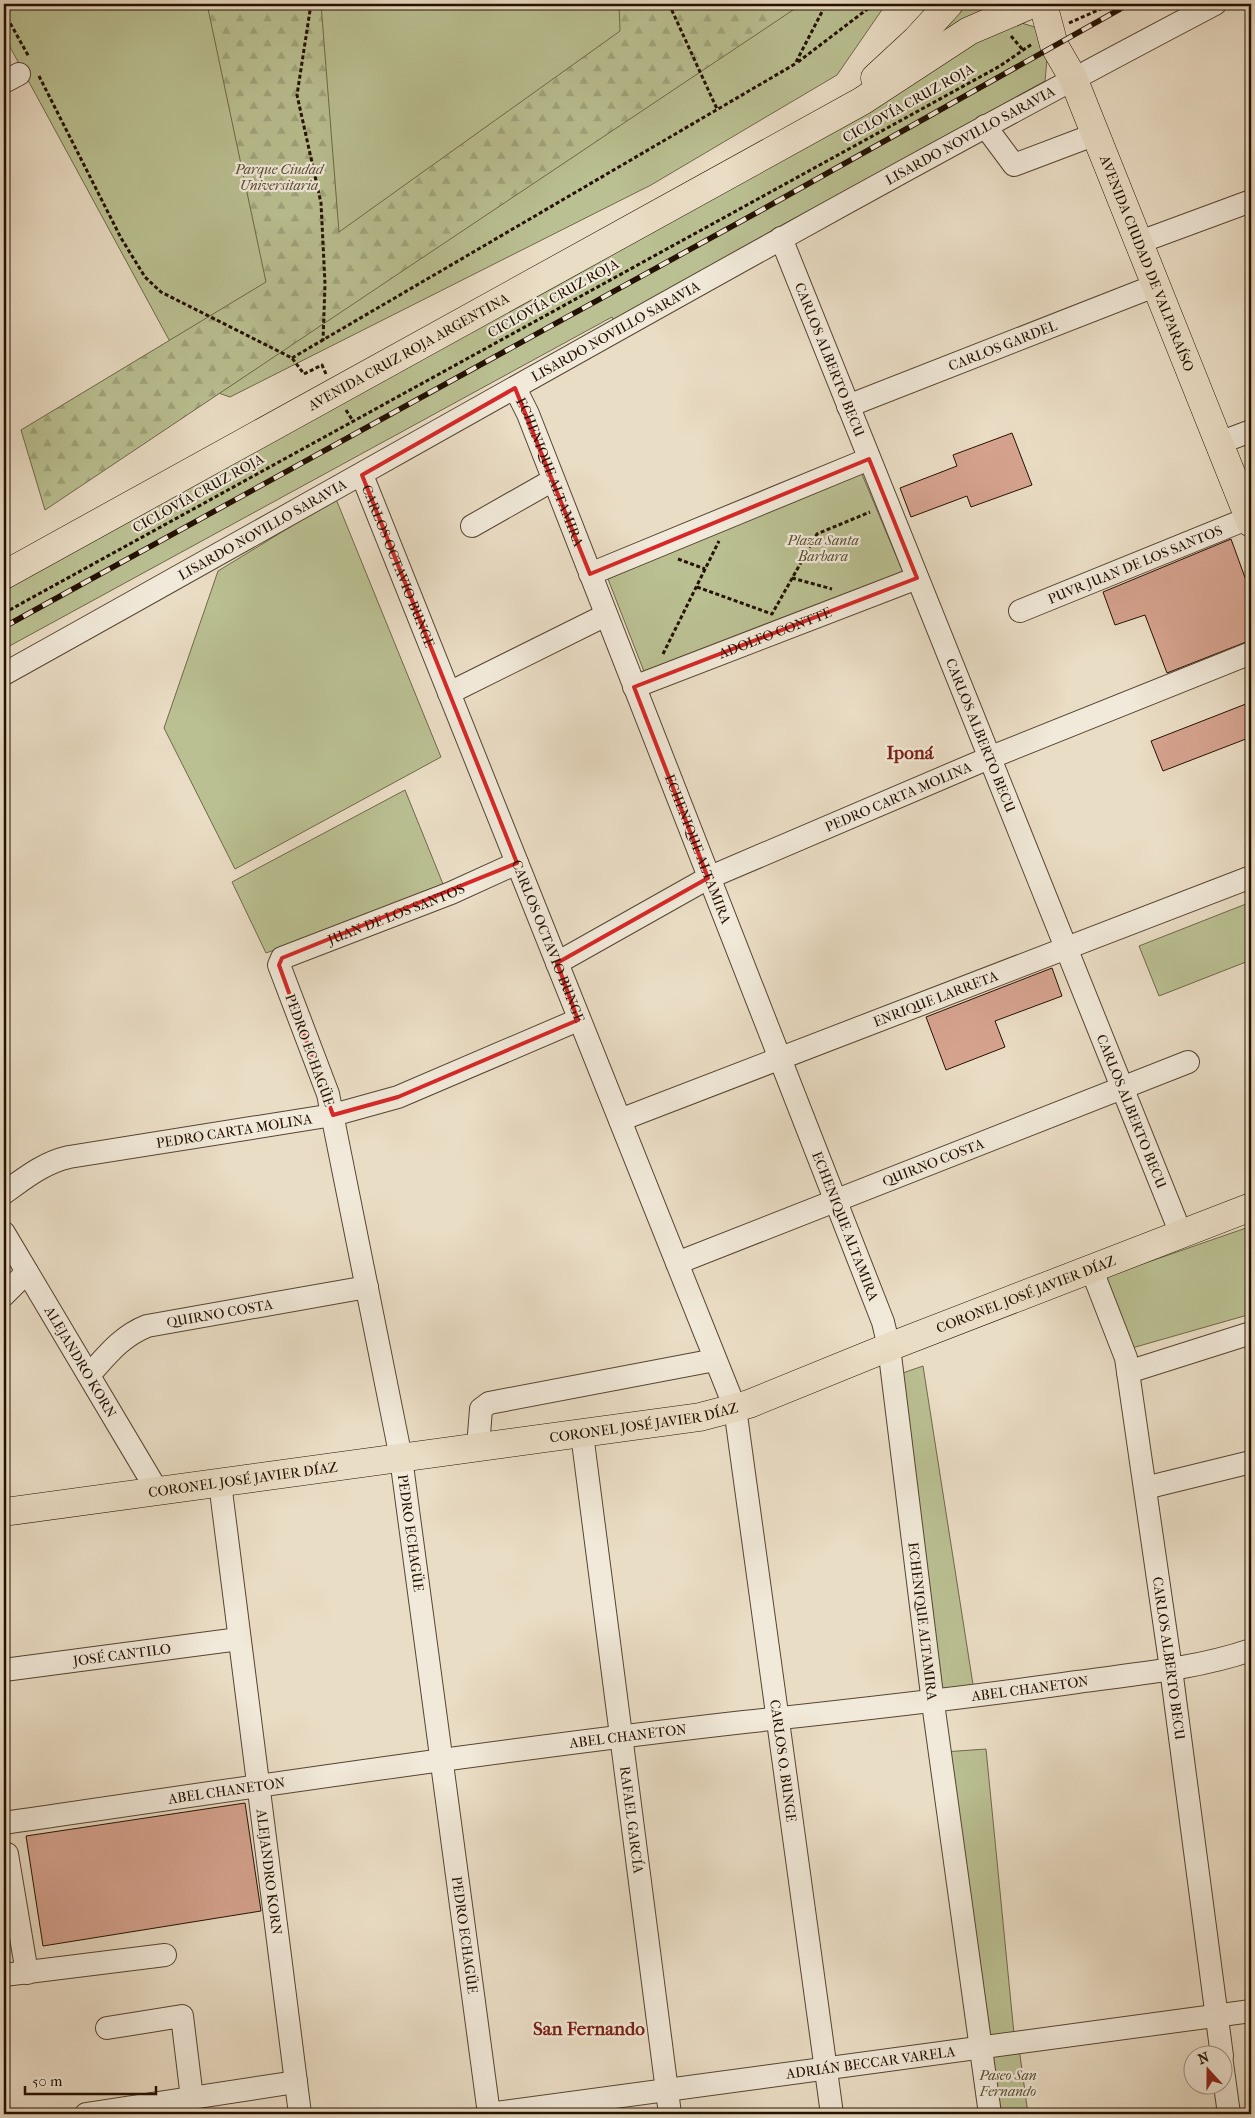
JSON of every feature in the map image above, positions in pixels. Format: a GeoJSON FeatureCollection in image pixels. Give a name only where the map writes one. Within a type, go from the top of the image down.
{"type":"FeatureCollection","features":[{"type":"Feature","properties":{"kind":"main road","name":"AVENIDA CRUZ ROJA ARGENTINA"},"geometry":{"type":"LineString","coordinates":[[813,128],[876,78],[916,40],[949,4]]}},
{"type":"Feature","properties":{"kind":"main road","name":"AVENIDA CRUZ ROJA ARGENTINA"},"geometry":{"type":"LineString","coordinates":[[4,574],[870,96],[968,31],[1031,4]]}},
{"type":"Feature","properties":{"kind":"main road"},"geometry":{"type":"LineString","coordinates":[[1031,4],[1046,12]]}},
{"type":"Feature","properties":{"kind":"main road","name":"AVENIDA CIUDAD DE VALPARAÍSO"},"geometry":{"type":"LineString","coordinates":[[1046,12],[1054,45],[1073,78],[1157,284],[1250,521]]}},
{"type":"Feature","properties":{"kind":"main road","name":"CORONEL JOSÉ JAVIER DÍAZ"},"geometry":{"type":"LineString","coordinates":[[4,1512],[700,1417],[735,1408],[1091,1268],[1181,1234],[1250,1211]]}},
{"type":"Feature","properties":{"kind":"street","name":"LISARDO NOVILLO SARAVIA"},"geometry":{"type":"LineString","coordinates":[[4,674],[362,475],[780,238],[1073,78],[1215,4]]}},
{"type":"Feature","properties":{"kind":"street"},"geometry":{"type":"LineString","coordinates":[[985,126],[1014,165],[1096,134]]}},
{"type":"Feature","properties":{"kind":"street"},"geometry":{"type":"LineString","coordinates":[[1140,242],[1251,201]]}},
{"type":"Feature","properties":{"kind":"street","name":"CARLOS ALBERTO BECU"},"geometry":{"type":"LineString","coordinates":[[780,238],[1181,1234]]}},
{"type":"Feature","properties":{"kind":"street","name":"CARLOS GARDEL"},"geometry":{"type":"LineString","coordinates":[[848,406],[1157,284]]}},
{"type":"Feature","properties":{"kind":"street","name":"ECHENIQUE ALTAMIRA"},"geometry":{"type":"LineString","coordinates":[[515,388],[528,414],[606,615],[641,684],[708,878],[781,1058],[883,1322],[889,1347],[934,1702],[990,2114]]}},
{"type":"Feature","properties":{"kind":"street"},"geometry":{"type":"LineString","coordinates":[[1219,443],[1251,431]]}},
{"type":"Feature","properties":{"kind":"street"},"geometry":{"type":"LineString","coordinates":[[590,574],[870,459]]}},
{"type":"Feature","properties":{"kind":"street","name":"CARLOS OCTAVIO BUNGE"},"geometry":{"type":"LineString","coordinates":[[362,475],[578,1020],[735,1408]]}},
{"type":"Feature","properties":{"kind":"street"},"geometry":{"type":"LineString","coordinates":[[472,526],[554,480]]}},
{"type":"Feature","properties":{"kind":"street","name":"PUVR JUAN DE LOS SANTOS"},"geometry":{"type":"LineString","coordinates":[[1020,611],[1250,521]]}},
{"type":"Feature","properties":{"kind":"street","name":"ADOLFO CONTTE"},"geometry":{"type":"LineString","coordinates":[[641,684],[917,578]]}},
{"type":"Feature","properties":{"kind":"street"},"geometry":{"type":"LineString","coordinates":[[449,693],[606,615]]}},
{"type":"Feature","properties":{"kind":"street","name":"PEDRO CARTA MOLINA"},"geometry":{"type":"LineString","coordinates":[[557,963],[708,878],[989,758],[1251,653]]}},
{"type":"Feature","properties":{"kind":"street","name":"JUAN DE LOS SANTOS"},"geometry":{"type":"LineString","coordinates":[[279,965],[282,958],[451,893],[517,863]]}},
{"type":"Feature","properties":{"kind":"street","name":"ENRIQUE LARRETA"},"geometry":{"type":"LineString","coordinates":[[620,1120],[1251,877]]}},
{"type":"Feature","properties":{"kind":"street","name":"PEDRO ECHAGÜE"},"geometry":{"type":"LineString","coordinates":[[279,965],[328,1094],[401,1458],[489,2114]]}},
{"type":"Feature","properties":{"kind":"street","name":"PEDRO CARTA MOLINA"},"geometry":{"type":"LineString","coordinates":[[4,1193],[38,1169],[53,1161],[68,1157],[333,1115],[398,1097],[578,1020]]}},
{"type":"Feature","properties":{"kind":"street","name":"QUIRNO COSTA"},"geometry":{"type":"LineString","coordinates":[[677,1264],[1188,1062]]}},
{"type":"Feature","properties":{"kind":"street","name":"ALEJANDRO KORN"},"geometry":{"type":"LineString","coordinates":[[4,1233],[26,1272],[90,1374],[158,1492]]}},
{"type":"Feature","properties":{"kind":"street","name":"CARLOS ALBERTO BECU"},"geometry":{"type":"LineString","coordinates":[[1091,1268],[1126,1358],[1171,1669],[1220,2046]]}},
{"type":"Feature","properties":{"kind":"street"},"geometry":{"type":"LineString","coordinates":[[4,1295],[26,1272]]}},
{"type":"Feature","properties":{"kind":"street","name":"QUIRNO COSTA"},"geometry":{"type":"LineString","coordinates":[[90,1374],[118,1342],[132,1332],[147,1326],[367,1288]]}},
{"type":"Feature","properties":{"kind":"street"},"geometry":{"type":"LineString","coordinates":[[1128,1372],[1251,1333]]}},
{"type":"Feature","properties":{"kind":"street"},"geometry":{"type":"LineString","coordinates":[[478,1447],[481,1409],[489,1403],[715,1360]]}},
{"type":"Feature","properties":{"kind":"street","name":"CARLOS O. BUNGE"},"geometry":{"type":"LineString","coordinates":[[735,1408],[832,2114]]}},
{"type":"Feature","properties":{"kind":"street","name":"RAFAEL GARCÍA"},"geometry":{"type":"LineString","coordinates":[[582,1434],[670,2114]]}},
{"type":"Feature","properties":{"kind":"street"},"geometry":{"type":"LineString","coordinates":[[1145,1488],[1251,1462]]}},
{"type":"Feature","properties":{"kind":"street","name":"ALEJANDRO KORN"},"geometry":{"type":"LineString","coordinates":[[220,1483],[300,2114]]}},
{"type":"Feature","properties":{"kind":"street","name":"JOSÉ CANTILO"},"geometry":{"type":"LineString","coordinates":[[4,1670],[239,1639]]}},
{"type":"Feature","properties":{"kind":"street","name":"ABEL CHANETON"},"geometry":{"type":"LineString","coordinates":[[4,1823],[620,1736],[934,1702],[1171,1669],[1217,1660],[1251,1650]]}},
{"type":"Feature","properties":{"kind":"street"},"geometry":{"type":"LineString","coordinates":[[7,1854],[27,1973]]}},
{"type":"Feature","properties":{"kind":"street"},"geometry":{"type":"LineString","coordinates":[[4,1975],[165,1955]]}},
{"type":"Feature","properties":{"kind":"street","name":"ADRIÁN BECCAR VARELA"},"geometry":{"type":"LineString","coordinates":[[489,2114],[1251,2011]]}},
{"type":"Feature","properties":{"kind":"street"},"geometry":{"type":"LineString","coordinates":[[107,2028],[182,2016],[192,2098]]}},
{"type":"Feature","properties":{"kind":"street"},"geometry":{"type":"LineString","coordinates":[[86,2114],[296,2082]]}},
{"type":"Feature","properties":{"kind":"street"},"geometry":{"type":"LineString","coordinates":[[1227,2096],[1229,2114]]}},
{"type":"Feature","properties":{"kind":"path"},"geometry":{"type":"LineString","coordinates":[[311,4],[297,95],[321,203],[325,284],[323,342]]}},
{"type":"Feature","properties":{"kind":"path"},"geometry":{"type":"LineString","coordinates":[[669,4],[717,110]]}},
{"type":"Feature","properties":{"kind":"path"},"geometry":{"type":"LineString","coordinates":[[795,64],[826,4]]}},
{"type":"Feature","properties":{"kind":"path"},"geometry":{"type":"LineString","coordinates":[[4,12],[22,71],[121,238],[150,282],[161,292],[292,358],[323,342],[795,64],[874,4]]}},
{"type":"Feature","properties":{"kind":"path","name":"CICLOVÍA CRUZ ROJA"},"geometry":{"type":"LineString","coordinates":[[4,612],[1000,66],[1046,12],[1091,15],[1112,4]]}},
{"type":"Feature","properties":{"kind":"path"},"geometry":{"type":"LineString","coordinates":[[696,587],[772,614],[817,534],[888,505]]}},
{"type":"Feature","properties":{"kind":"path"},"geometry":{"type":"LineString","coordinates":[[641,684],[696,587],[732,515]]}},
{"type":"Feature","properties":{"kind":"path"},"geometry":{"type":"LineString","coordinates":[[792,578],[865,598]]}},
{"type":"Feature","properties":{"kind":"highlighted area"},"geometry":{"type":"Polygon","coordinates":[[[515,388],[590,574],[869,459],[917,578],[634,687],[708,878],[557,963],[578,1020],[398,1097],[333,1115],[279,965],[282,958],[517,863],[362,475],[515,388]]]}},
{"type":"Feature","properties":{"kind":"green space","name":"Parque Ciudad Universitaria"},"geometry":{"type":"Polygon","coordinates":[[[4,4],[886,4],[837,75],[651,185],[230,397],[193,384],[4,36],[4,4]]]}},
{"type":"Feature","properties":{"kind":"green space"},"geometry":{"type":"Polygon","coordinates":[[[207,4],[321,4],[339,232],[620,31],[619,4],[802,4],[45,510],[21,430],[266,282],[207,4]]]}},
{"type":"Feature","properties":{"kind":"green space"},"geometry":{"type":"Polygon","coordinates":[[[958,4],[1010,4],[943,36],[927,38],[958,4]]]}},
{"type":"Feature","properties":{"kind":"green space"},"geometry":{"type":"Polygon","coordinates":[[[1011,20],[1035,27],[1047,59],[1045,81],[764,235],[767,240],[615,323],[612,317],[4,649],[4,589],[1011,20]]]}},
{"type":"Feature","properties":{"kind":"green space","name":"Plaza Santa Barbara"},"geometry":{"type":"Polygon","coordinates":[[[861,472],[905,577],[645,674],[608,579],[861,472]]]}},
{"type":"Feature","properties":{"kind":"green space"},"geometry":{"type":"Polygon","coordinates":[[[336,499],[441,757],[235,869],[164,728],[218,571],[336,499]]]}},
{"type":"Feature","properties":{"kind":"green space"},"geometry":{"type":"Polygon","coordinates":[[[405,790],[445,889],[266,953],[232,882],[405,790]]]}},
{"type":"Feature","properties":{"kind":"green space"},"geometry":{"type":"Polygon","coordinates":[[[1251,902],[1251,960],[1159,996],[1139,946],[1251,902]]]}},
{"type":"Feature","properties":{"kind":"green space"},"geometry":{"type":"Polygon","coordinates":[[[1246,1228],[1251,1240],[1251,1314],[1132,1348],[1105,1277],[1246,1228]]]}},
{"type":"Feature","properties":{"kind":"green space"},"geometry":{"type":"Polygon","coordinates":[[[923,1366],[974,1691],[940,1692],[897,1375],[923,1366]]]}},
{"type":"Feature","properties":{"kind":"green space"},"geometry":{"type":"Polygon","coordinates":[[[986,1749],[1014,2034],[988,2039],[944,1752],[986,1749]]]}},
{"type":"Feature","properties":{"kind":"green space","name":"Paseo San Fernando"},"geometry":{"type":"Polygon","coordinates":[[[1019,2048],[1028,2114],[996,2114],[987,2052],[1019,2048]]]}},
{"type":"Feature","properties":{"kind":"building"},"geometry":{"type":"Polygon","coordinates":[[[1012,433],[1032,485],[971,507],[967,496],[911,517],[900,488],[957,466],[953,455],[1012,433]]]}},
{"type":"Feature","properties":{"kind":"building"},"geometry":{"type":"Polygon","coordinates":[[[1231,539],[1251,594],[1251,640],[1167,673],[1145,615],[1115,625],[1103,592],[1231,539]]]}},
{"type":"Feature","properties":{"kind":"building"},"geometry":{"type":"Polygon","coordinates":[[[1251,702],[1251,737],[1163,771],[1151,741],[1251,702]]]}},
{"type":"Feature","properties":{"kind":"building"},"geometry":{"type":"Polygon","coordinates":[[[1052,968],[1062,996],[995,1021],[1005,1047],[946,1070],[926,1017],[1052,968]]]}},
{"type":"Feature","properties":{"kind":"building"},"geometry":{"type":"Polygon","coordinates":[[[245,1803],[261,1911],[43,1946],[26,1836],[245,1803]]]}},
{"type":"Feature","properties":{"kind":"railway"},"geometry":{"type":"LineString","coordinates":[[4,627],[758,212],[1129,4]]}},
{"type":"Feature","properties":{"kind":"district","name":"Iponá"},"geometry":{"type":"Point","coordinates":[910,752]}},
{"type":"Feature","properties":{"kind":"district","name":"San Fernando"},"geometry":{"type":"Point","coordinates":[589,2028]}}]}
